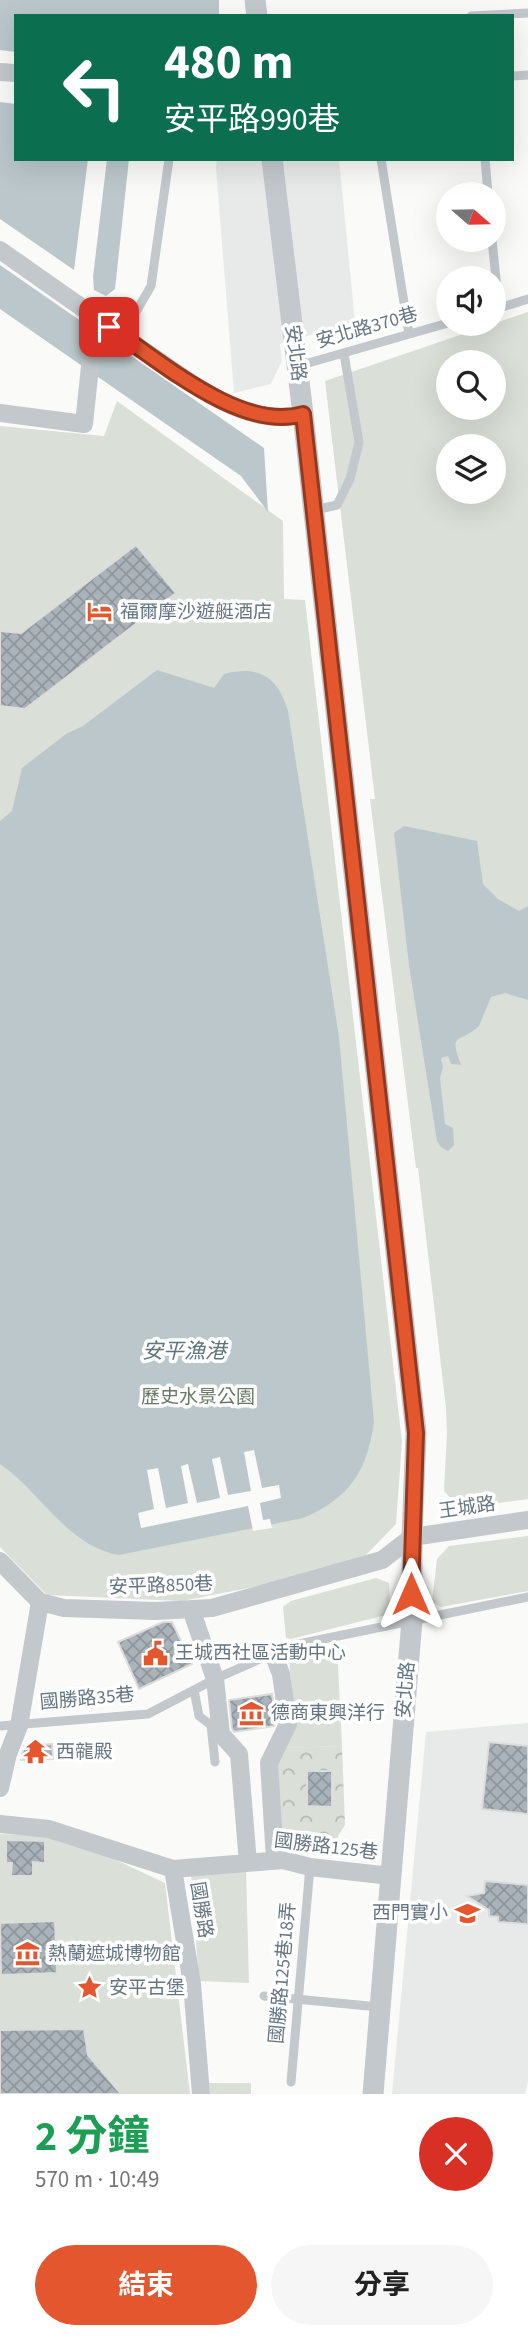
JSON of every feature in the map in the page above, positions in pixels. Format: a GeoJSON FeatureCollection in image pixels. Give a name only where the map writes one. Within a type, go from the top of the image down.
{"type":"FeatureCollection","features":[{"type":"Feature","properties":{"kind":"street","name":"安北路"},"geometry":{"type":"LineString","coordinates":[[272,161],[303,414],[416,1433],[412,1620],[373,2094]]}},
{"type":"Feature","properties":{"kind":"street"},"geometry":{"type":"LineString","coordinates":[[0,250],[96,319],[211,395],[236,408],[270,416],[291,418],[303,414]]}},
{"type":"Feature","properties":{"kind":"street"},"geometry":{"type":"LineString","coordinates":[[0,413],[84,424],[96,319]]}},
{"type":"Feature","properties":{"kind":"street","name":"王城路"},"geometry":{"type":"LineString","coordinates":[[412,1538],[528,1520]]}},
{"type":"Feature","properties":{"kind":"street","name":"安平路850巷"},"geometry":{"type":"LineString","coordinates":[[40,1602],[64,1608],[156,1611],[212,1608],[382,1560],[412,1538]]}},
{"type":"Feature","properties":{"kind":"street"},"geometry":{"type":"LineString","coordinates":[[0,1561],[40,1602],[19,1726]]}},
{"type":"Feature","properties":{"kind":"street"},"geometry":{"type":"LineString","coordinates":[[191,1609],[215,1679],[222,1734],[239,1754],[248,1863]]}},
{"type":"Feature","properties":{"kind":"street"},"geometry":{"type":"LineString","coordinates":[[273,1653],[281,1674],[288,1724],[269,1763],[275,1860]]}},
{"type":"Feature","properties":{"kind":"street","name":"國勝路35巷"},"geometry":{"type":"LineString","coordinates":[[0,1788],[8,1754],[19,1726]]}},
{"type":"Feature","properties":{"kind":"street","name":"國勝路"},"geometry":{"type":"LineString","coordinates":[[0,1824],[49,1829],[173,1869],[192,1984],[201,2094]]}},
{"type":"Feature","properties":{"kind":"street","name":"國勝路125巷"},"geometry":{"type":"LineString","coordinates":[[173,1869],[283,1860],[310,1867],[391,1876]]}},
{"type":"Feature","properties":{"kind":"lane"},"geometry":{"type":"LineString","coordinates":[[509,14],[528,13]]}},
{"type":"Feature","properties":{"kind":"lane"},"geometry":{"type":"LineString","coordinates":[[122,336],[151,286],[169,161]]}},
{"type":"Feature","properties":{"kind":"lane"},"geometry":{"type":"LineString","coordinates":[[381,161],[409,334]]}},
{"type":"Feature","properties":{"kind":"lane"},"geometry":{"type":"LineString","coordinates":[[485,161],[487,182]]}},
{"type":"Feature","properties":{"kind":"lane"},"geometry":{"type":"LineString","coordinates":[[506,306],[528,299]]}},
{"type":"Feature","properties":{"kind":"lane","name":"安北路370巷"},"geometry":{"type":"LineString","coordinates":[[297,367],[436,326]]}},
{"type":"Feature","properties":{"kind":"lane"},"geometry":{"type":"LineString","coordinates":[[313,511],[337,505],[350,479],[359,442],[344,354]]}},
{"type":"Feature","properties":{"kind":"lane","name":"國勝路35巷"},"geometry":{"type":"LineString","coordinates":[[19,1726],[148,1714],[215,1679],[289,1646],[528,1597]]}},
{"type":"Feature","properties":{"kind":"lane"},"geometry":{"type":"LineString","coordinates":[[194,1690],[199,1716],[211,1725],[215,1762]]}},
{"type":"Feature","properties":{"kind":"lane"},"geometry":{"type":"LineString","coordinates":[[0,1726],[19,1726]]}},
{"type":"Feature","properties":{"kind":"lane","name":"國勝路125巷18弄"},"geometry":{"type":"LineString","coordinates":[[291,2082],[310,1867]]}},
{"type":"Feature","properties":{"kind":"lane"},"geometry":{"type":"LineString","coordinates":[[264,1996],[381,2008]]}},
{"type":"Feature","properties":{"kind":"shaded area"},"geometry":{"type":"Polygon","coordinates":[[[217,161],[339,161],[355,322],[280,344],[282,360],[271,384],[234,393],[217,161]]]}},
{"type":"Feature","properties":{"kind":"shaded area","name":"西門實小"},"geometry":{"type":"Polygon","coordinates":[[[528,1723],[528,2081],[525,2094],[392,2094],[426,1732],[528,1723]]]}},
{"type":"Feature","properties":{"kind":"green space"},"geometry":{"type":"Polygon","coordinates":[[[528,312],[528,1499],[460,1508],[444,1491],[446,1408],[370,799],[375,799],[325,381],[457,336],[506,336],[506,319],[528,312]]]}},
{"type":"Feature","properties":{"kind":"green space","name":"安平漁港"},"geometry":{"type":"Polygon","coordinates":[[[117,401],[283,521],[284,599],[305,600],[402,1442],[396,1524],[364,1557],[259,1586],[182,1601],[47,1595],[0,1547],[0,426],[104,436],[117,401]]]}},
{"type":"Feature","properties":{"kind":"green space"},"geometry":{"type":"Polygon","coordinates":[[[528,1536],[528,1591],[441,1607],[432,1602],[437,1559],[449,1546],[528,1536]]]}},
{"type":"Feature","properties":{"kind":"green space"},"geometry":{"type":"Polygon","coordinates":[[[376,1578],[389,1583],[390,1605],[386,1615],[286,1638],[283,1607],[291,1601],[376,1578]]]}},
{"type":"Feature","properties":{"kind":"green space"},"geometry":{"type":"Polygon","coordinates":[[[337,1646],[342,1746],[283,1748],[294,1726],[289,1656],[337,1646]]]}},
{"type":"Feature","properties":{"kind":"green space"},"geometry":{"type":"Polygon","coordinates":[[[342,1746],[345,1825],[338,1836],[338,1853],[280,1853],[276,1756],[283,1748],[342,1746]]]}},
{"type":"Feature","properties":{"kind":"green space","name":"安平古堡"},"geometry":{"type":"Polygon","coordinates":[[[0,1834],[51,1836],[82,1844],[165,1883],[190,2094],[0,2094],[0,1834]]]}},
{"type":"Feature","properties":{"kind":"green space"},"geometry":{"type":"Polygon","coordinates":[[[246,1870],[249,1983],[199,1981],[191,1875],[246,1870]]]}},
{"type":"Feature","properties":{"kind":"green space"},"geometry":{"type":"Polygon","coordinates":[[[209,2083],[251,2083],[251,2094],[210,2094],[209,2083]]]}},
{"type":"Feature","properties":{"kind":"water"},"geometry":{"type":"Polygon","coordinates":[[[0,0],[219,0],[219,14],[14,14],[14,52],[0,50],[0,0]]]}},
{"type":"Feature","properties":{"kind":"water"},"geometry":{"type":"Polygon","coordinates":[[[0,102],[14,104],[14,161],[88,161],[74,270],[0,219],[0,102]]]}},
{"type":"Feature","properties":{"kind":"water"},"geometry":{"type":"Polygon","coordinates":[[[107,161],[129,161],[115,289],[106,296],[94,290],[93,277],[107,161]]]}},
{"type":"Feature","properties":{"kind":"water"},"geometry":{"type":"Polygon","coordinates":[[[0,265],[264,448],[268,512],[241,476],[0,309],[0,265]]]}},
{"type":"Feature","properties":{"kind":"water","name":"安平漁港"},"geometry":{"type":"Polygon","coordinates":[[[157,670],[214,688],[224,674],[247,671],[257,673],[273,682],[288,711],[339,1037],[374,1422],[367,1455],[354,1481],[319,1510],[303,1518],[119,1555],[101,1550],[69,1530],[0,1464],[0,821],[12,811],[22,768],[157,670]]]}},
{"type":"Feature","properties":{"kind":"water"},"geometry":{"type":"Polygon","coordinates":[[[404,826],[477,841],[483,884],[498,899],[519,911],[528,906],[528,1000],[505,993],[491,997],[479,1026],[456,1042],[461,1065],[451,1064],[448,1056],[441,1058],[443,1067],[440,1078],[445,1124],[453,1128],[454,1145],[448,1151],[437,1141],[409,965],[394,833],[404,826]]]}},
{"type":"Feature","properties":{"kind":"pier"},"geometry":{"type":"Polygon","coordinates":[[[254,1450],[262,1488],[279,1485],[281,1498],[260,1503],[263,1520],[270,1519],[272,1528],[253,1531],[248,1506],[141,1528],[138,1513],[154,1509],[147,1470],[158,1468],[166,1508],[188,1503],[181,1466],[188,1464],[197,1503],[220,1498],[212,1459],[220,1457],[228,1495],[251,1491],[244,1452],[254,1450]]]}},
{"type":"Feature","properties":{"kind":"building","name":"福爾摩沙遊艇酒店"},"geometry":{"type":"Polygon","coordinates":[[[136,545],[176,593],[25,709],[0,706],[0,631],[21,633],[136,545]]]}},
{"type":"Feature","properties":{"kind":"building","name":"王城西社區活動中心"},"geometry":{"type":"Polygon","coordinates":[[[163,1622],[172,1622],[192,1664],[139,1689],[118,1642],[163,1622]]]}},
{"type":"Feature","properties":{"kind":"building","name":"德商東興洋行"},"geometry":{"type":"Polygon","coordinates":[[[272,1694],[276,1722],[274,1726],[234,1732],[229,1700],[272,1694]]]}},
{"type":"Feature","properties":{"kind":"building"},"geometry":{"type":"Polygon","coordinates":[[[489,1742],[528,1746],[528,1814],[482,1809],[489,1742]]]}},
{"type":"Feature","properties":{"kind":"building","name":"西㡣殿"},"geometry":{"type":"Polygon","coordinates":[[[52,1744],[53,1759],[21,1760],[24,1746],[52,1744]]]}},
{"type":"Feature","properties":{"kind":"building"},"geometry":{"type":"Polygon","coordinates":[[[307,1771],[332,1771],[332,1807],[307,1806],[307,1771]]]}},
{"type":"Feature","properties":{"kind":"building"},"geometry":{"type":"Polygon","coordinates":[[[6,1840],[45,1841],[45,1863],[33,1862],[33,1876],[11,1876],[12,1863],[6,1863],[6,1840]]]}},
{"type":"Feature","properties":{"kind":"building"},"geometry":{"type":"Polygon","coordinates":[[[485,1881],[528,1885],[528,1924],[498,1922],[498,1917],[489,1916],[489,1910],[467,1896],[484,1893],[485,1881]]]}},
{"type":"Feature","properties":{"kind":"building","name":"熱蘭遮城博物館"},"geometry":{"type":"Polygon","coordinates":[[[55,1921],[57,1973],[1,1975],[0,1923],[55,1921]]]}},
{"type":"Feature","properties":{"kind":"building"},"geometry":{"type":"Polygon","coordinates":[[[84,2029],[88,2055],[121,2094],[0,2094],[0,2030],[84,2029]]]}},
{"type":"Feature","properties":{"kind":"place","name":"福爾摩沙遊艇酒店"},"geometry":{"type":"Point","coordinates":[100,612]}},
{"type":"Feature","properties":{"kind":"place","name":"王城西社區活動中心"},"geometry":{"type":"Point","coordinates":[155,1653]}},
{"type":"Feature","properties":{"kind":"place","name":"德商東興洋行"},"geometry":{"type":"Point","coordinates":[251,1713]}},
{"type":"Feature","properties":{"kind":"place","name":"西㡣殿"},"geometry":{"type":"Point","coordinates":[36,1752]}},
{"type":"Feature","properties":{"kind":"place","name":"西門實小"},"geometry":{"type":"Point","coordinates":[468,1913]}},
{"type":"Feature","properties":{"kind":"place","name":"熱蘭遮城博物館"},"geometry":{"type":"Point","coordinates":[28,1954]}},
{"type":"Feature","properties":{"kind":"place","name":"安平古堡"},"geometry":{"type":"Point","coordinates":[89,1988]}},
{"type":"Feature","properties":{"kind":"route"},"geometry":{"type":"LineString","coordinates":[[109,327],[211,395],[236,408],[255,414],[291,418],[303,414],[416,1433],[411,1594]]}},
{"type":"Feature","properties":{"kind":"park label","name":"歷史水景公園"},"geometry":{"type":"Point","coordinates":[198,1397]}}]}
